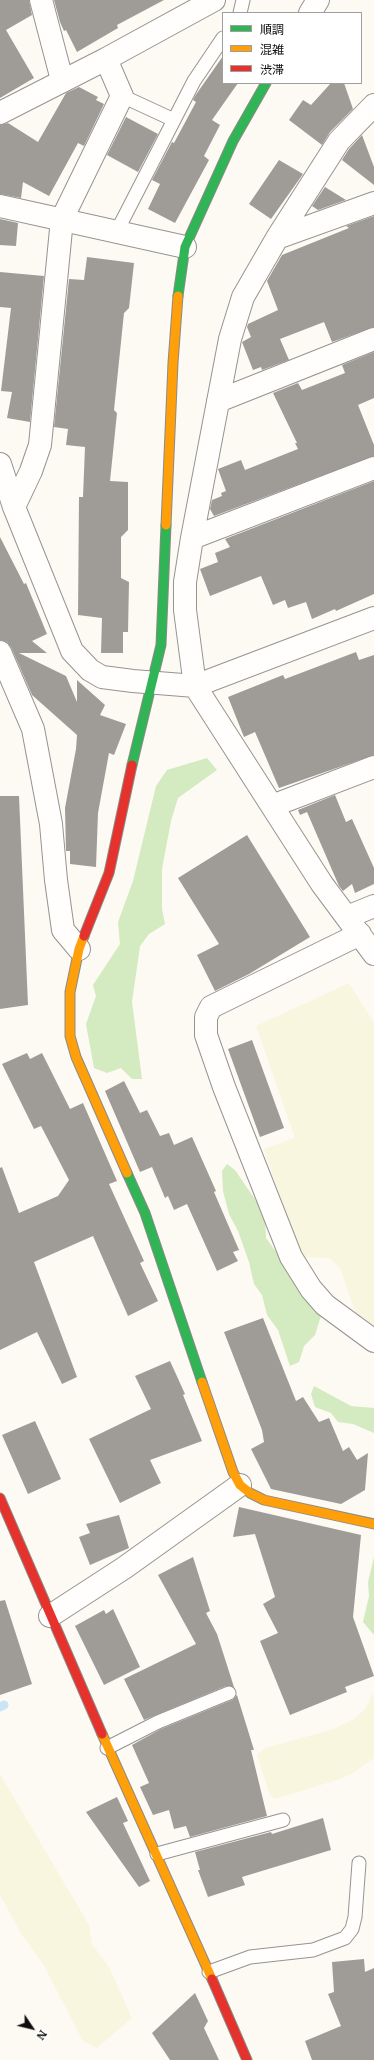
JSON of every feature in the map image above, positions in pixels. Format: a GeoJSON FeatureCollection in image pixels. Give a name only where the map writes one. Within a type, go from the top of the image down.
{"type":"FeatureCollection","features":[{"type":"Feature","properties":{"kind":"street"},"geometry":{"type":"LineString","coordinates":[[41,0],[62,80]]}},
{"type":"Feature","properties":{"kind":"street"},"geometry":{"type":"LineString","coordinates":[[0,113],[62,80],[106,59],[190,7],[214,0]]}},
{"type":"Feature","properties":{"kind":"street"},"geometry":{"type":"LineString","coordinates":[[311,12],[318,0]]}},
{"type":"Feature","properties":{"kind":"street"},"geometry":{"type":"LineString","coordinates":[[14,507],[31,471],[40,445],[62,219],[122,96],[106,59]]}},
{"type":"Feature","properties":{"kind":"street"},"geometry":{"type":"LineString","coordinates":[[265,84],[233,141],[185,247],[179,283],[173,363],[161,645],[137,741],[109,873],[79,949],[70,992],[70,1036],[76,1057],[145,1213],[205,1392],[233,1472],[240,1485],[250,1493],[264,1500],[374,1524]]}},
{"type":"Feature","properties":{"kind":"street"},"geometry":{"type":"LineString","coordinates":[[374,105],[339,141],[277,238],[243,297],[230,339],[185,582],[185,610],[195,686],[322,884],[374,954]]}},
{"type":"Feature","properties":{"kind":"street"},"geometry":{"type":"LineString","coordinates":[[277,238],[374,203]]}},
{"type":"Feature","properties":{"kind":"street"},"geometry":{"type":"LineString","coordinates":[[0,206],[185,247]]}},
{"type":"Feature","properties":{"kind":"street"},"geometry":{"type":"LineString","coordinates":[[218,401],[374,339]]}},
{"type":"Feature","properties":{"kind":"street"},"geometry":{"type":"LineString","coordinates":[[0,464],[14,507],[72,650],[90,670],[102,677],[195,686],[374,618]]}},
{"type":"Feature","properties":{"kind":"street"},"geometry":{"type":"LineString","coordinates":[[192,538],[374,468]]}},
{"type":"Feature","properties":{"kind":"street"},"geometry":{"type":"LineString","coordinates":[[0,652],[33,729],[52,824],[56,880],[63,930],[79,949]]}},
{"type":"Feature","properties":{"kind":"street"},"geometry":{"type":"LineString","coordinates":[[272,806],[374,767]]}},
{"type":"Feature","properties":{"kind":"street"},"geometry":{"type":"LineString","coordinates":[[347,916],[374,906]]}},
{"type":"Feature","properties":{"kind":"street"},"geometry":{"type":"LineString","coordinates":[[360,934],[211,1007],[206,1017],[206,1035],[224,1087],[291,1257],[311,1289],[325,1306],[374,1341]]}},
{"type":"Feature","properties":{"kind":"street"},"geometry":{"type":"LineString","coordinates":[[50,1616],[124,1568],[240,1485]]}},
{"type":"Feature","properties":{"kind":"street"},"geometry":{"type":"LineString","coordinates":[[0,1498],[107,1748],[157,1854],[247,2060]]}},
{"type":"Feature","properties":{"kind":"lane"},"geometry":{"type":"LineString","coordinates":[[240,12],[243,0]]}},
{"type":"Feature","properties":{"kind":"lane"},"geometry":{"type":"LineString","coordinates":[[117,231],[194,81],[222,39]]}},
{"type":"Feature","properties":{"kind":"lane"},"geometry":{"type":"LineString","coordinates":[[122,96],[174,120]]}},
{"type":"Feature","properties":{"kind":"lane"},"geometry":{"type":"LineString","coordinates":[[107,1748],[158,1722],[229,1693]]}},
{"type":"Feature","properties":{"kind":"lane"},"geometry":{"type":"LineString","coordinates":[[157,1854],[283,1820]]}},
{"type":"Feature","properties":{"kind":"lane"},"geometry":{"type":"LineString","coordinates":[[209,1972],[250,1957],[313,1950],[345,1938],[352,1929],[355,1917],[359,1863]]}},
{"type":"Feature","properties":{"kind":"shaded area"},"geometry":{"type":"Polygon","coordinates":[[[349,983],[374,1023],[374,1334],[360,1326],[340,1268],[330,1258],[304,1257],[299,1253],[264,1149],[295,1138],[256,1026],[349,983]]]}},
{"type":"Feature","properties":{"kind":"shaded area"},"geometry":{"type":"Polygon","coordinates":[[[374,1694],[374,1758],[353,1773],[340,1779],[275,1799],[270,1795],[257,1755],[265,1748],[334,1729],[354,1719],[365,1709],[372,1695],[374,1694]]]}},
{"type":"Feature","properties":{"kind":"shaded area"},"geometry":{"type":"Polygon","coordinates":[[[0,1774],[89,1925],[92,1944],[110,1969],[132,2018],[97,2048],[83,2041],[43,1964],[22,1935],[0,1895],[0,1774]]]}},
{"type":"Feature","properties":{"kind":"green space"},"geometry":{"type":"Polygon","coordinates":[[[207,758],[217,770],[178,798],[171,821],[162,869],[162,909],[165,924],[149,934],[140,946],[132,1002],[142,1079],[132,1079],[121,1068],[107,1073],[94,1068],[86,1024],[96,996],[93,985],[120,944],[118,922],[133,881],[156,786],[167,770],[207,758]]]}},
{"type":"Feature","properties":{"kind":"green space"},"geometry":{"type":"Polygon","coordinates":[[[227,1164],[235,1170],[265,1214],[266,1238],[292,1274],[307,1302],[321,1316],[315,1335],[304,1346],[299,1362],[290,1366],[278,1330],[267,1315],[262,1295],[254,1284],[249,1262],[238,1231],[229,1214],[223,1191],[222,1171],[227,1164]]]}},
{"type":"Feature","properties":{"kind":"green space"},"geometry":{"type":"Polygon","coordinates":[[[314,1386],[351,1406],[374,1408],[374,1433],[353,1424],[338,1422],[331,1413],[315,1407],[311,1394],[314,1386]]]}},
{"type":"Feature","properties":{"kind":"green space"},"geometry":{"type":"Polygon","coordinates":[[[374,1557],[374,1635],[363,1622],[369,1596],[368,1582],[374,1557]]]}},
{"type":"Feature","properties":{"kind":"building"},"geometry":{"type":"Polygon","coordinates":[[[0,0],[29,0],[32,15],[6,30],[34,78],[0,98],[0,0]]]}},
{"type":"Feature","properties":{"kind":"building"},"geometry":{"type":"Polygon","coordinates":[[[54,0],[164,0],[117,25],[118,28],[77,52],[66,30],[64,31],[60,22],[54,0]]]}},
{"type":"Feature","properties":{"kind":"building"},"geometry":{"type":"Polygon","coordinates":[[[222,57],[222,84],[237,84],[212,120],[220,125],[204,156],[209,160],[175,223],[148,209],[160,184],[152,180],[172,142],[174,143],[196,102],[193,100],[222,57]]]}},
{"type":"Feature","properties":{"kind":"building"},"geometry":{"type":"Polygon","coordinates":[[[330,84],[344,84],[353,109],[330,132],[322,145],[289,120],[303,100],[311,105],[330,84]]]}},
{"type":"Feature","properties":{"kind":"building"},"geometry":{"type":"Polygon","coordinates":[[[79,87],[98,97],[96,100],[104,104],[84,146],[78,143],[49,196],[23,182],[21,198],[0,194],[0,125],[8,123],[38,142],[66,93],[79,87]]]}},
{"type":"Feature","properties":{"kind":"building"},"geometry":{"type":"Polygon","coordinates":[[[126,117],[158,134],[138,172],[107,155],[126,117]]]}},
{"type":"Feature","properties":{"kind":"building"},"geometry":{"type":"Polygon","coordinates":[[[362,135],[374,167],[374,185],[342,160],[349,149],[362,135]]]}},
{"type":"Feature","properties":{"kind":"building"},"geometry":{"type":"Polygon","coordinates":[[[279,160],[303,174],[271,219],[249,204],[279,160]]]}},
{"type":"Feature","properties":{"kind":"building"},"geometry":{"type":"Polygon","coordinates":[[[325,187],[346,200],[318,210],[312,206],[325,187]]]}},
{"type":"Feature","properties":{"kind":"building"},"geometry":{"type":"Polygon","coordinates":[[[374,216],[374,327],[332,342],[324,322],[280,339],[289,360],[262,370],[261,367],[253,370],[242,342],[251,337],[247,327],[248,324],[278,310],[267,281],[282,255],[349,228],[346,226],[374,216]]]}},
{"type":"Feature","properties":{"kind":"building"},"geometry":{"type":"Polygon","coordinates":[[[0,219],[18,223],[16,246],[0,245],[0,219]]]}},
{"type":"Feature","properties":{"kind":"building"},"geometry":{"type":"Polygon","coordinates":[[[87,257],[134,263],[129,308],[124,313],[114,410],[117,413],[110,481],[128,482],[128,530],[121,537],[121,578],[129,582],[128,632],[123,632],[123,653],[101,653],[102,618],[78,615],[79,497],[83,497],[85,447],[66,445],[68,429],[54,427],[69,279],[84,280],[87,257]]]}},
{"type":"Feature","properties":{"kind":"building"},"geometry":{"type":"Polygon","coordinates":[[[0,272],[44,276],[30,422],[7,418],[12,392],[1,391],[11,308],[0,307],[0,272]]]}},
{"type":"Feature","properties":{"kind":"building"},"geometry":{"type":"Polygon","coordinates":[[[374,352],[374,398],[358,405],[374,445],[374,456],[214,516],[210,509],[212,500],[222,496],[221,493],[226,491],[218,469],[241,460],[245,470],[298,449],[295,443],[297,443],[273,393],[298,383],[302,390],[345,373],[342,365],[374,352]]]}},
{"type":"Feature","properties":{"kind":"building"},"geometry":{"type":"Polygon","coordinates":[[[374,481],[374,594],[336,611],[335,609],[312,619],[306,602],[288,608],[285,600],[273,605],[261,576],[210,596],[200,569],[218,562],[215,553],[230,547],[225,539],[374,481]]]}},
{"type":"Feature","properties":{"kind":"building"},"geometry":{"type":"Polygon","coordinates":[[[0,537],[24,584],[26,583],[47,634],[32,641],[47,653],[19,653],[66,676],[77,702],[77,680],[105,705],[100,715],[126,724],[114,755],[109,753],[98,813],[96,867],[70,864],[70,851],[66,851],[65,808],[76,749],[77,735],[32,695],[11,647],[7,642],[0,640],[0,537]]]}},
{"type":"Feature","properties":{"kind":"building"},"geometry":{"type":"Polygon","coordinates":[[[356,652],[359,660],[374,655],[374,755],[279,788],[255,732],[244,737],[228,697],[283,675],[285,679],[356,652]]]}},
{"type":"Feature","properties":{"kind":"building"},"geometry":{"type":"Polygon","coordinates":[[[335,795],[346,822],[352,819],[374,868],[374,884],[355,893],[352,884],[343,891],[339,886],[307,812],[300,815],[298,810],[335,795]]]}},
{"type":"Feature","properties":{"kind":"building"},"geometry":{"type":"Polygon","coordinates":[[[0,796],[19,796],[28,1005],[0,1009],[0,796]]]}},
{"type":"Feature","properties":{"kind":"building"},"geometry":{"type":"Polygon","coordinates":[[[247,835],[310,937],[249,974],[215,991],[197,955],[219,944],[178,878],[247,835]]]}},
{"type":"Feature","properties":{"kind":"building"},"geometry":{"type":"Polygon","coordinates":[[[252,1040],[284,1128],[260,1137],[228,1049],[252,1040]]]}},
{"type":"Feature","properties":{"kind":"building"},"geometry":{"type":"Polygon","coordinates":[[[27,1053],[30,1059],[42,1053],[70,1109],[83,1103],[117,1181],[109,1184],[144,1261],[140,1263],[158,1301],[128,1316],[93,1236],[34,1262],[77,1377],[62,1384],[37,1332],[0,1350],[0,1168],[2,1167],[19,1213],[58,1196],[69,1180],[41,1126],[34,1129],[2,1064],[27,1053]]]}},
{"type":"Feature","properties":{"kind":"building"},"geometry":{"type":"Polygon","coordinates":[[[124,1081],[140,1113],[147,1110],[160,1136],[169,1133],[174,1145],[192,1137],[216,1191],[214,1192],[239,1250],[233,1252],[238,1261],[217,1271],[187,1204],[174,1210],[168,1196],[165,1198],[152,1167],[140,1172],[105,1091],[124,1081]]]}},
{"type":"Feature","properties":{"kind":"building"},"geometry":{"type":"Polygon","coordinates":[[[263,1318],[296,1401],[303,1397],[319,1422],[329,1418],[343,1451],[349,1447],[357,1460],[368,1453],[365,1490],[341,1504],[271,1489],[251,1449],[264,1442],[262,1430],[224,1332],[263,1318]]]}},
{"type":"Feature","properties":{"kind":"building"},"geometry":{"type":"Polygon","coordinates":[[[170,1361],[185,1394],[183,1395],[202,1441],[150,1460],[161,1483],[120,1503],[89,1439],[151,1409],[135,1376],[170,1361]]]}},
{"type":"Feature","properties":{"kind":"building"},"geometry":{"type":"Polygon","coordinates":[[[35,1421],[61,1479],[28,1494],[2,1435],[35,1421]]]}},
{"type":"Feature","properties":{"kind":"building"},"geometry":{"type":"Polygon","coordinates":[[[239,1507],[361,1535],[353,1617],[374,1676],[345,1687],[347,1692],[290,1715],[260,1641],[278,1633],[263,1604],[275,1597],[255,1534],[233,1537],[239,1507]]]}},
{"type":"Feature","properties":{"kind":"building"},"geometry":{"type":"Polygon","coordinates":[[[119,1515],[129,1548],[90,1565],[79,1537],[90,1533],[86,1524],[119,1515]]]}},
{"type":"Feature","properties":{"kind":"building"},"geometry":{"type":"Polygon","coordinates":[[[193,1557],[210,1611],[206,1613],[217,1634],[234,1687],[226,1686],[144,1720],[124,1679],[196,1644],[158,1575],[193,1557]]]}},
{"type":"Feature","properties":{"kind":"building"},"geometry":{"type":"Polygon","coordinates":[[[5,1600],[32,1684],[0,1695],[0,1601],[5,1600]]]}},
{"type":"Feature","properties":{"kind":"building"},"geometry":{"type":"Polygon","coordinates":[[[113,1609],[140,1667],[104,1685],[75,1626],[104,1610],[106,1614],[113,1609]]]}},
{"type":"Feature","properties":{"kind":"building"},"geometry":{"type":"Polygon","coordinates":[[[237,1695],[254,1750],[251,1750],[267,1816],[190,1837],[186,1826],[174,1829],[169,1810],[153,1815],[140,1787],[149,1783],[132,1745],[161,1729],[232,1700],[237,1695]]]}},
{"type":"Feature","properties":{"kind":"building"},"geometry":{"type":"Polygon","coordinates":[[[117,1797],[128,1821],[123,1823],[150,1881],[139,1887],[86,1812],[117,1797]]]}},
{"type":"Feature","properties":{"kind":"building"},"geometry":{"type":"Polygon","coordinates":[[[323,1818],[331,1850],[242,1877],[245,1885],[208,1897],[198,1870],[200,1870],[195,1852],[271,1832],[272,1834],[323,1818]]]}},
{"type":"Feature","properties":{"kind":"building"},"geometry":{"type":"Polygon","coordinates":[[[364,1959],[365,1972],[374,1968],[374,2060],[312,2060],[305,2041],[341,2026],[328,1994],[334,1992],[332,1962],[364,1959]]]}},
{"type":"Feature","properties":{"kind":"building"},"geometry":{"type":"Polygon","coordinates":[[[195,1993],[208,2021],[204,2028],[219,2060],[170,2060],[152,2033],[195,1993]]]}},
{"type":"Feature","properties":{"kind":"waterway"},"geometry":{"type":"LineString","coordinates":[[0,1707],[4,1705]]}},
{"type":"Feature","properties":{"kind":"traffic: fast"},"geometry":{"type":"LineString","coordinates":[[178,296],[185,247],[233,141],[265,84]]}},
{"type":"Feature","properties":{"kind":"traffic: fast"},"geometry":{"type":"LineString","coordinates":[[132,765],[161,645],[166,525]]}},
{"type":"Feature","properties":{"kind":"traffic: fast"},"geometry":{"type":"LineString","coordinates":[[127,1173],[145,1213],[202,1382]]}},
{"type":"Feature","properties":{"kind":"traffic: slow"},"geometry":{"type":"LineString","coordinates":[[166,525],[173,363],[178,296]]}},
{"type":"Feature","properties":{"kind":"traffic: slow"},"geometry":{"type":"LineString","coordinates":[[84,936],[79,949],[70,992],[70,1036],[76,1057],[127,1173]]}},
{"type":"Feature","properties":{"kind":"traffic: slow"},"geometry":{"type":"LineString","coordinates":[[202,1382],[233,1472],[240,1485],[250,1493],[264,1500],[374,1524]]}},
{"type":"Feature","properties":{"kind":"traffic: slow"},"geometry":{"type":"LineString","coordinates":[[102,1734],[212,1979]]}},
{"type":"Feature","properties":{"kind":"traffic: jam"},"geometry":{"type":"LineString","coordinates":[[84,936],[109,873],[132,765]]}},
{"type":"Feature","properties":{"kind":"traffic: jam"},"geometry":{"type":"LineString","coordinates":[[0,1498],[102,1734]]}},
{"type":"Feature","properties":{"kind":"traffic: jam"},"geometry":{"type":"LineString","coordinates":[[212,1979],[247,2060]]}}]}
